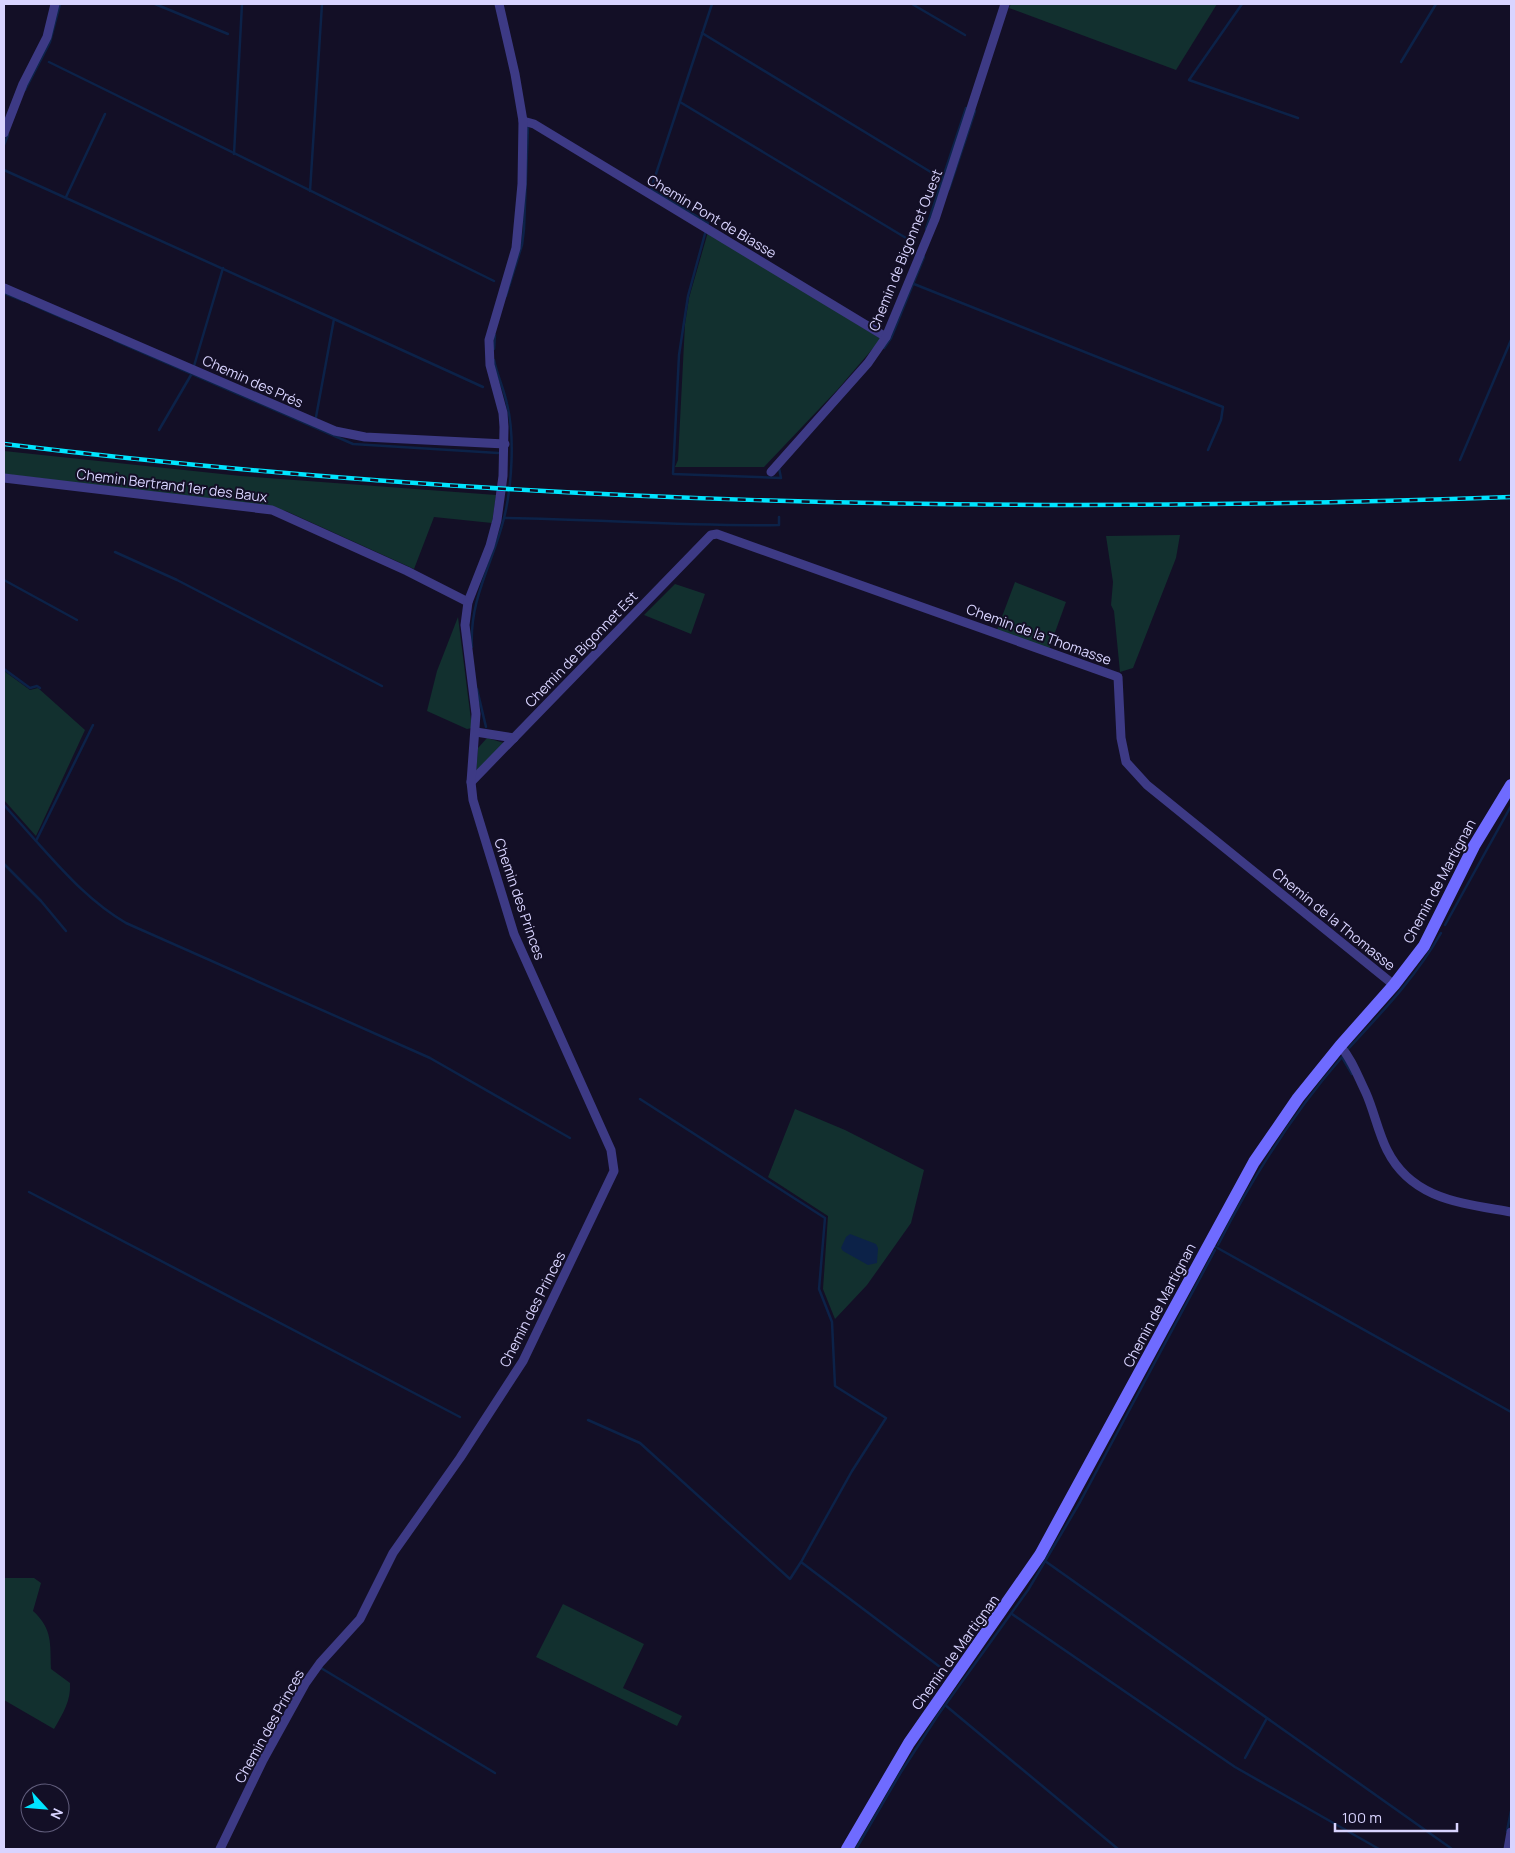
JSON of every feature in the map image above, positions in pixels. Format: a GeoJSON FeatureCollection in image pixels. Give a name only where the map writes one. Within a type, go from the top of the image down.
{"type":"FeatureCollection","features":[{"type":"Feature","properties":{"kind":"main road","name":"Chemin de Martignan"},"geometry":{"type":"LineString","coordinates":[[847,1849],[909,1744],[1040,1555],[1254,1162],[1281,1121],[1340,1046],[1394,985],[1424,946],[1474,846],[1511,785]]}},
{"type":"Feature","properties":{"kind":"street"},"geometry":{"type":"LineString","coordinates":[[4,133],[23,84],[47,37],[55,4]]}},
{"type":"Feature","properties":{"kind":"street","name":"Chemin des Princes"},"geometry":{"type":"LineString","coordinates":[[220,1849],[263,1760],[306,1684],[320,1663],[360,1619],[394,1553],[460,1458],[523,1361],[614,1171],[611,1150],[514,934],[473,800],[471,782],[476,732],[465,625],[468,602],[490,546],[497,520],[505,444],[503,413],[488,353],[491,330],[519,233],[523,121],[515,74],[499,4]]}},
{"type":"Feature","properties":{"kind":"street","name":"Chemin de Bigonnet Ouest"},"geometry":{"type":"LineString","coordinates":[[770,472],[868,363],[886,337],[935,219],[1005,4]]}},
{"type":"Feature","properties":{"kind":"street","name":"Chemin Pont de Biasse"},"geometry":{"type":"LineString","coordinates":[[523,121],[534,124],[886,337]]}},
{"type":"Feature","properties":{"kind":"street","name":"Chemin des Prés"},"geometry":{"type":"LineString","coordinates":[[4,288],[335,430],[364,437],[505,444]]}},
{"type":"Feature","properties":{"kind":"street","name":"Chemin Bertrand 1er des Baux"},"geometry":{"type":"LineString","coordinates":[[4,478],[272,510],[408,571],[468,602]]}},
{"type":"Feature","properties":{"kind":"street","name":"Chemin de Bigonnet Est"},"geometry":{"type":"LineString","coordinates":[[471,782],[710,535]]}},
{"type":"Feature","properties":{"kind":"street","name":"Chemin de la Thomasse"},"geometry":{"type":"LineString","coordinates":[[710,535],[720,535],[1118,677],[1121,738],[1126,762],[1147,785],[1394,985]]}},
{"type":"Feature","properties":{"kind":"street"},"geometry":{"type":"LineString","coordinates":[[476,732],[514,738]]}},
{"type":"Feature","properties":{"kind":"street"},"geometry":{"type":"LineString","coordinates":[[1340,1046],[1371,1103],[1387,1150],[1407,1179],[1429,1193],[1450,1200],[1511,1212]]}},
{"type":"Feature","properties":{"kind":"street"},"geometry":{"type":"LineString","coordinates":[[1508,1849],[1511,1832]]}},
{"type":"Feature","properties":{"kind":"green space"},"geometry":{"type":"Polygon","coordinates":[[[1011,4],[1217,4],[1176,70],[1009,8],[1011,4]]]}},
{"type":"Feature","properties":{"kind":"green space"},"geometry":{"type":"Polygon","coordinates":[[[708,232],[881,339],[838,389],[764,467],[675,467],[678,460],[685,324],[689,298],[708,232]]]}},
{"type":"Feature","properties":{"kind":"green space"},"geometry":{"type":"Polygon","coordinates":[[[4,451],[241,476],[496,495],[492,523],[434,517],[414,569],[286,511],[262,505],[4,474],[4,451]]]}},
{"type":"Feature","properties":{"kind":"green space"},"geometry":{"type":"Polygon","coordinates":[[[1180,535],[1176,558],[1133,668],[1120,672],[1114,611],[1111,605],[1113,582],[1106,536],[1180,535]]]}},
{"type":"Feature","properties":{"kind":"green space"},"geometry":{"type":"Polygon","coordinates":[[[1015,582],[1066,602],[1049,649],[997,630],[1015,582]]]}},
{"type":"Feature","properties":{"kind":"green space"},"geometry":{"type":"Polygon","coordinates":[[[675,584],[705,594],[691,634],[644,615],[675,584]]]}},
{"type":"Feature","properties":{"kind":"green space"},"geometry":{"type":"Polygon","coordinates":[[[458,617],[472,728],[467,729],[427,711],[437,671],[458,617]]]}},
{"type":"Feature","properties":{"kind":"green space"},"geometry":{"type":"Polygon","coordinates":[[[4,671],[30,690],[38,688],[85,730],[36,836],[4,800],[4,671]]]}},
{"type":"Feature","properties":{"kind":"green space"},"geometry":{"type":"Polygon","coordinates":[[[487,738],[504,743],[476,774],[478,748],[487,738]]]}},
{"type":"Feature","properties":{"kind":"green space"},"geometry":{"type":"Polygon","coordinates":[[[795,1109],[845,1130],[924,1170],[911,1223],[867,1285],[835,1319],[823,1289],[828,1216],[768,1177],[795,1109]]]}},
{"type":"Feature","properties":{"kind":"green space"},"geometry":{"type":"Polygon","coordinates":[[[4,1578],[34,1578],[41,1583],[33,1611],[44,1624],[49,1637],[51,1669],[70,1683],[68,1701],[54,1729],[4,1700],[4,1578]]]}},
{"type":"Feature","properties":{"kind":"green space"},"geometry":{"type":"Polygon","coordinates":[[[563,1604],[644,1644],[623,1688],[682,1716],[677,1726],[536,1657],[563,1604]]]}},
{"type":"Feature","properties":{"kind":"water"},"geometry":{"type":"Polygon","coordinates":[[[850,1234],[876,1244],[878,1248],[877,1263],[868,1265],[843,1251],[841,1248],[846,1237],[850,1234]]]}},
{"type":"Feature","properties":{"kind":"waterway"},"geometry":{"type":"LineString","coordinates":[[25,90],[50,42],[60,4]]}},
{"type":"Feature","properties":{"kind":"waterway"},"geometry":{"type":"LineString","coordinates":[[155,4],[228,34]]}},
{"type":"Feature","properties":{"kind":"waterway"},"geometry":{"type":"LineString","coordinates":[[234,154],[242,4]]}},
{"type":"Feature","properties":{"kind":"waterway"},"geometry":{"type":"LineString","coordinates":[[310,191],[322,4]]}},
{"type":"Feature","properties":{"kind":"waterway"},"geometry":{"type":"LineString","coordinates":[[707,225],[708,223],[651,189],[712,4]]}},
{"type":"Feature","properties":{"kind":"waterway"},"geometry":{"type":"LineString","coordinates":[[912,4],[965,35]]}},
{"type":"Feature","properties":{"kind":"waterway"},"geometry":{"type":"LineString","coordinates":[[1242,4],[1189,80],[1298,118]]}},
{"type":"Feature","properties":{"kind":"waterway"},"geometry":{"type":"LineString","coordinates":[[1401,62],[1436,4]]}},
{"type":"Feature","properties":{"kind":"waterway"},"geometry":{"type":"LineString","coordinates":[[702,33],[934,174]]}},
{"type":"Feature","properties":{"kind":"waterway"},"geometry":{"type":"LineString","coordinates":[[49,62],[494,281]]}},
{"type":"Feature","properties":{"kind":"waterway"},"geometry":{"type":"LineString","coordinates":[[680,102],[906,238]]}},
{"type":"Feature","properties":{"kind":"waterway"},"geometry":{"type":"LineString","coordinates":[[926,229],[966,108]]}},
{"type":"Feature","properties":{"kind":"waterway"},"geometry":{"type":"LineString","coordinates":[[949,189],[975,111]]}},
{"type":"Feature","properties":{"kind":"waterway"},"geometry":{"type":"LineString","coordinates":[[66,197],[105,114]]}},
{"type":"Feature","properties":{"kind":"waterway"},"geometry":{"type":"LineString","coordinates":[[506,296],[522,245],[528,127]]}},
{"type":"Feature","properties":{"kind":"waterway"},"geometry":{"type":"LineString","coordinates":[[4,145],[8,135]]}},
{"type":"Feature","properties":{"kind":"waterway"},"geometry":{"type":"LineString","coordinates":[[4,170],[334,319],[316,417]]}},
{"type":"Feature","properties":{"kind":"waterway"},"geometry":{"type":"LineString","coordinates":[[706,230],[688,296],[679,355],[673,474],[781,478],[779,468]]}},
{"type":"Feature","properties":{"kind":"waterway"},"geometry":{"type":"LineString","coordinates":[[884,348],[891,338],[924,257]]}},
{"type":"Feature","properties":{"kind":"waterway"},"geometry":{"type":"LineString","coordinates":[[194,366],[223,268]]}},
{"type":"Feature","properties":{"kind":"waterway"},"geometry":{"type":"LineString","coordinates":[[914,284],[1223,407],[1221,420],[1208,450]]}},
{"type":"Feature","properties":{"kind":"waterway"},"geometry":{"type":"LineString","coordinates":[[4,293],[24,301]]}},
{"type":"Feature","properties":{"kind":"waterway"},"geometry":{"type":"LineString","coordinates":[[31,304],[70,321]]}},
{"type":"Feature","properties":{"kind":"waterway"},"geometry":{"type":"LineString","coordinates":[[334,319],[483,387]]}},
{"type":"Feature","properties":{"kind":"waterway"},"geometry":{"type":"LineString","coordinates":[[494,349],[495,335]]}},
{"type":"Feature","properties":{"kind":"waterway"},"geometry":{"type":"LineString","coordinates":[[114,340],[353,444],[498,453]]}},
{"type":"Feature","properties":{"kind":"waterway"},"geometry":{"type":"LineString","coordinates":[[1460,460],[1511,340]]}},
{"type":"Feature","properties":{"kind":"waterway"},"geometry":{"type":"LineString","coordinates":[[472,647],[474,613],[504,518],[511,476],[512,446],[509,417],[506,398],[494,360]]}},
{"type":"Feature","properties":{"kind":"waterway"},"geometry":{"type":"LineString","coordinates":[[159,430],[191,375]]}},
{"type":"Feature","properties":{"kind":"waterway"},"geometry":{"type":"LineString","coordinates":[[504,518],[676,524],[779,525],[779,517]]}},
{"type":"Feature","properties":{"kind":"waterway"},"geometry":{"type":"LineString","coordinates":[[115,552],[177,580],[382,686]]}},
{"type":"Feature","properties":{"kind":"waterway"},"geometry":{"type":"LineString","coordinates":[[4,580],[77,620]]}},
{"type":"Feature","properties":{"kind":"waterway"},"geometry":{"type":"LineString","coordinates":[[4,669],[30,688],[37,686],[40,688]]}},
{"type":"Feature","properties":{"kind":"waterway"},"geometry":{"type":"LineString","coordinates":[[477,689],[486,727]]}},
{"type":"Feature","properties":{"kind":"waterway"},"geometry":{"type":"LineString","coordinates":[[93,725],[36,841],[89,896],[126,923],[430,1058],[570,1138]]}},
{"type":"Feature","properties":{"kind":"waterway"},"geometry":{"type":"LineString","coordinates":[[4,805],[36,841]]}},
{"type":"Feature","properties":{"kind":"waterway"},"geometry":{"type":"LineString","coordinates":[[1445,925],[1511,806]]}},
{"type":"Feature","properties":{"kind":"waterway"},"geometry":{"type":"LineString","coordinates":[[4,864],[41,901],[66,931]]}},
{"type":"Feature","properties":{"kind":"waterway"},"geometry":{"type":"LineString","coordinates":[[1348,1049],[1410,979],[1441,933]]}},
{"type":"Feature","properties":{"kind":"waterway"},"geometry":{"type":"LineString","coordinates":[[1218,1245],[1274,1147],[1290,1123],[1342,1057],[1352,1074]]}},
{"type":"Feature","properties":{"kind":"waterway"},"geometry":{"type":"LineString","coordinates":[[640,1099],[825,1218],[819,1289],[832,1322],[835,1386],[886,1418],[852,1471],[801,1562]]}},
{"type":"Feature","properties":{"kind":"waterway"},"geometry":{"type":"LineString","coordinates":[[29,1192],[460,1417]]}},
{"type":"Feature","properties":{"kind":"waterway"},"geometry":{"type":"LineString","coordinates":[[1214,1246],[1511,1412]]}},
{"type":"Feature","properties":{"kind":"waterway"},"geometry":{"type":"LineString","coordinates":[[856,1849],[901,1772],[938,1715],[1028,1590],[1080,1502],[1215,1250]]}},
{"type":"Feature","properties":{"kind":"waterway"},"geometry":{"type":"LineString","coordinates":[[588,1420],[640,1443],[790,1579],[801,1562],[948,1673]]}},
{"type":"Feature","properties":{"kind":"waterway"},"geometry":{"type":"LineString","coordinates":[[1045,1561],[1452,1849]]}},
{"type":"Feature","properties":{"kind":"waterway"},"geometry":{"type":"LineString","coordinates":[[1012,1614],[1235,1767],[1379,1849]]}},
{"type":"Feature","properties":{"kind":"waterway"},"geometry":{"type":"LineString","coordinates":[[321,1668],[495,1773]]}},
{"type":"Feature","properties":{"kind":"waterway"},"geometry":{"type":"LineString","coordinates":[[945,1705],[1118,1849]]}},
{"type":"Feature","properties":{"kind":"waterway"},"geometry":{"type":"LineString","coordinates":[[1245,1758],[1267,1718]]}},
{"type":"Feature","properties":{"kind":"waterway"},"geometry":{"type":"LineString","coordinates":[[1507,1831],[1511,1811]]}},
{"type":"Feature","properties":{"kind":"railway"},"geometry":{"type":"LineString","coordinates":[[4,444],[192,465],[380,481],[756,500],[1134,505],[1511,497]]}}]}
